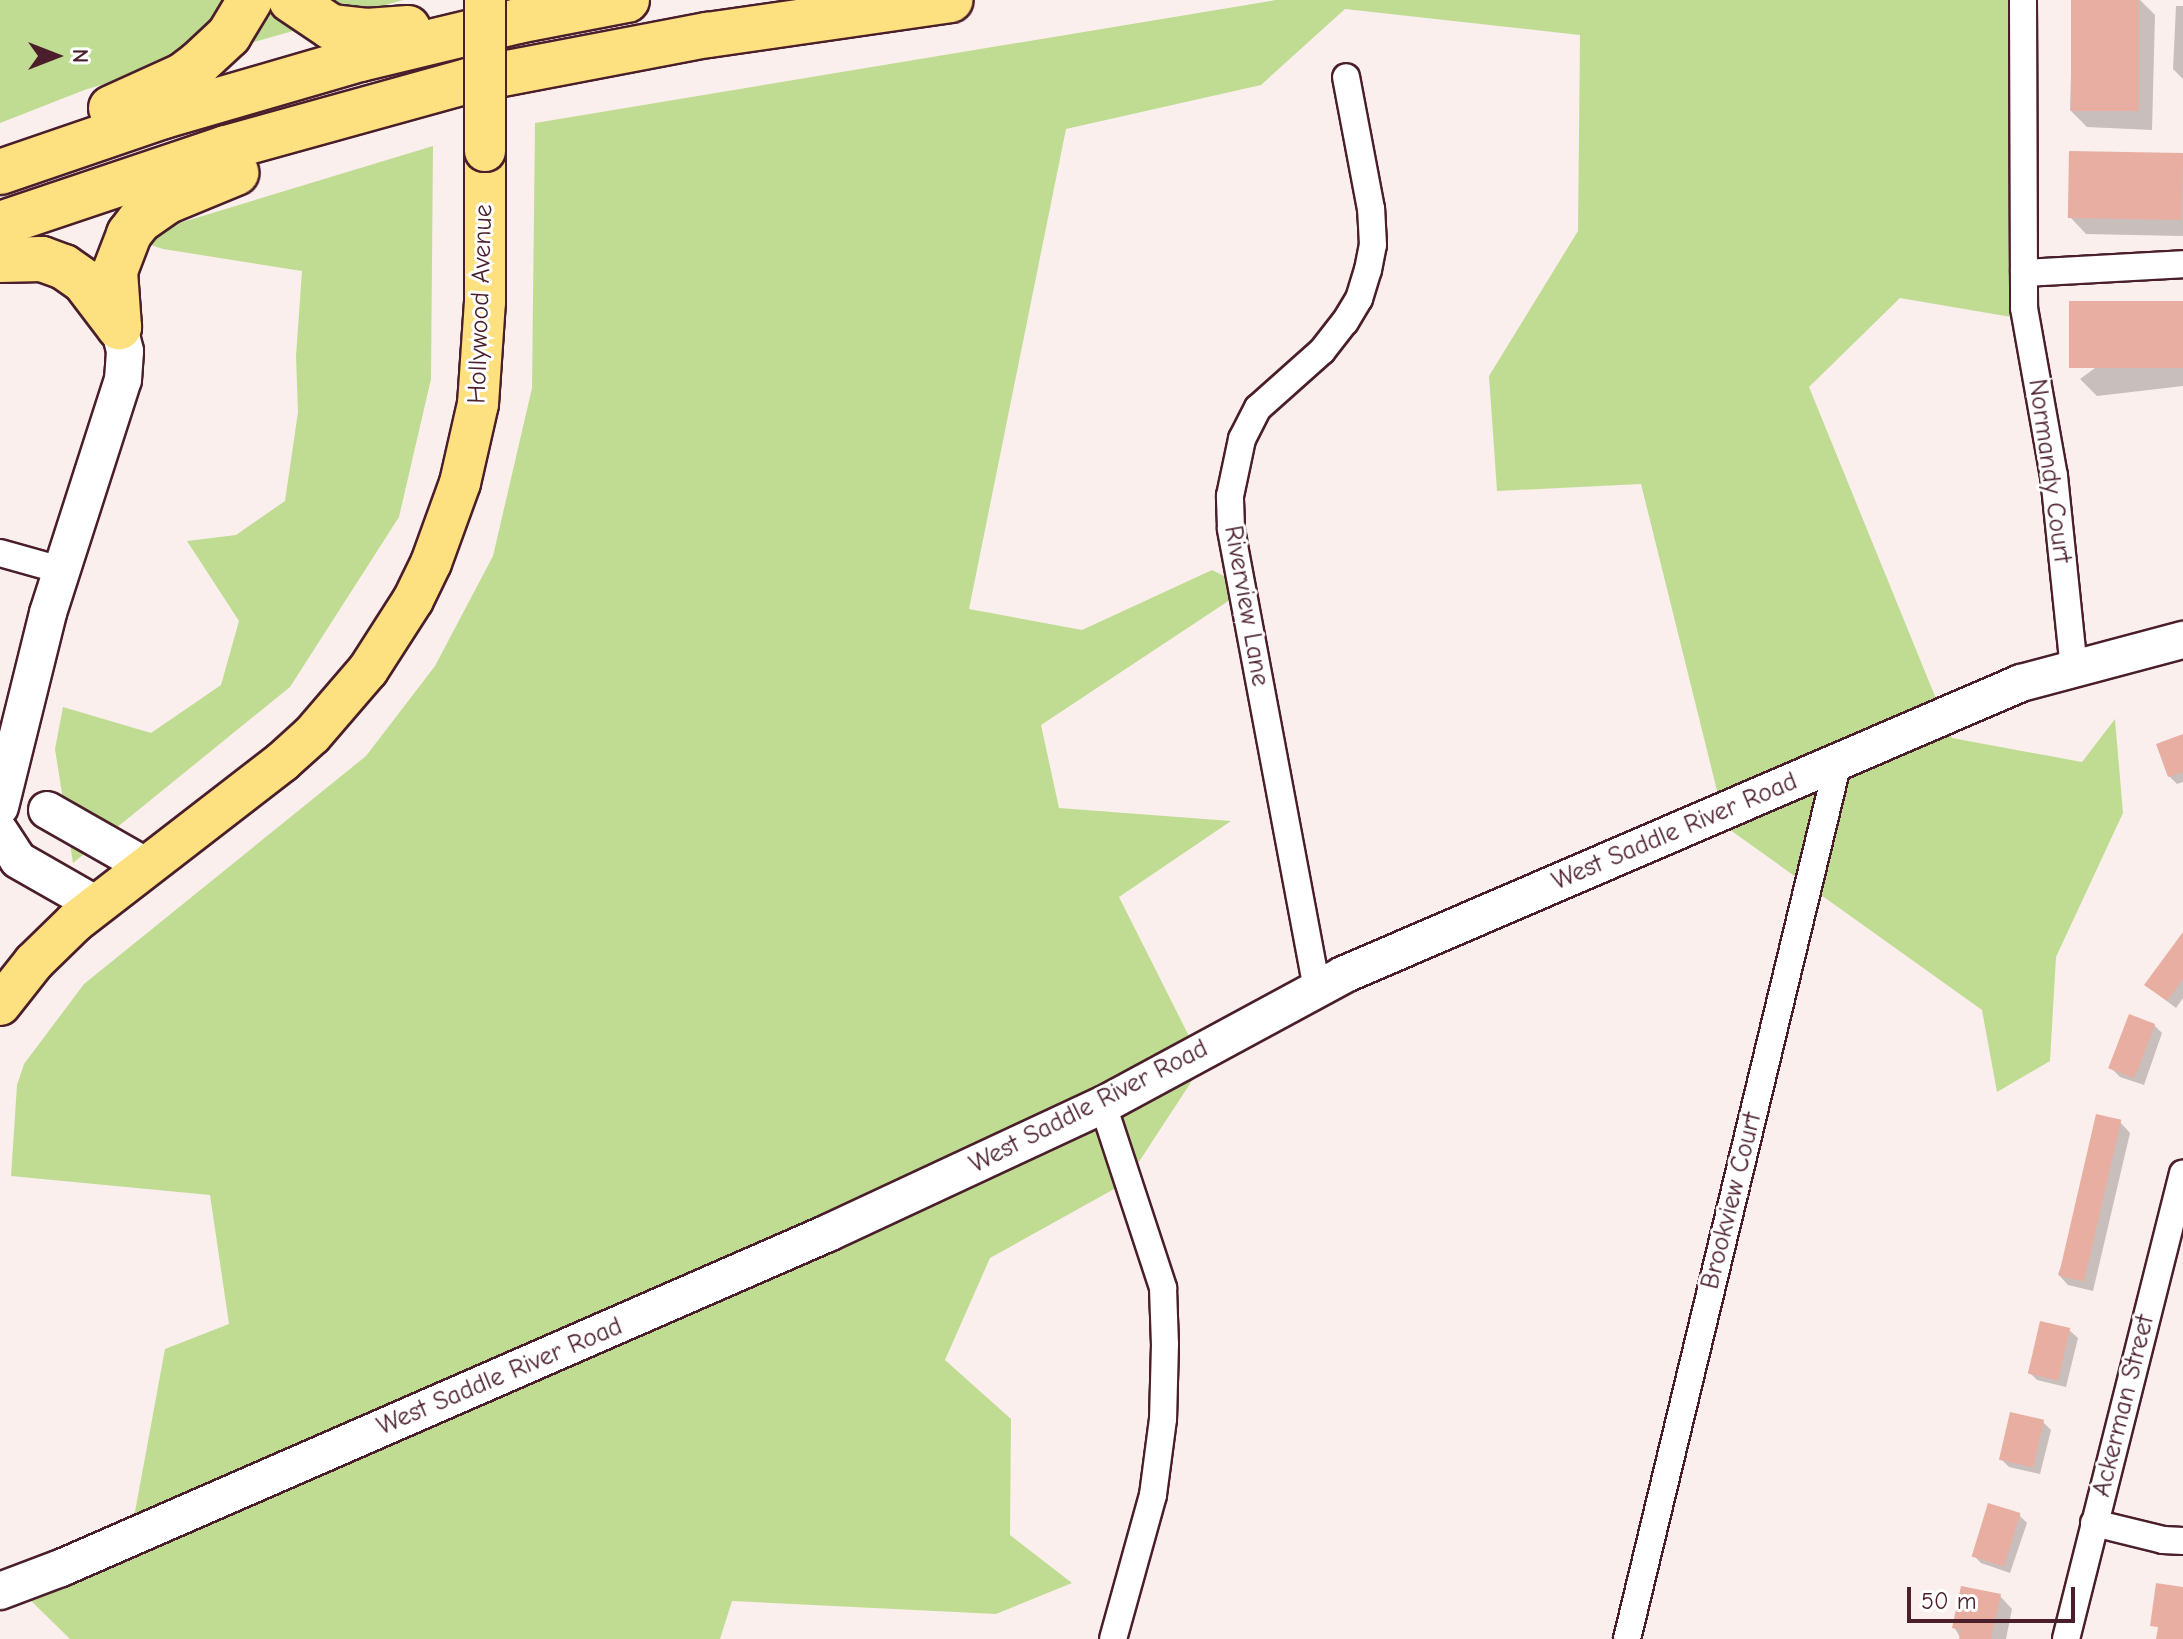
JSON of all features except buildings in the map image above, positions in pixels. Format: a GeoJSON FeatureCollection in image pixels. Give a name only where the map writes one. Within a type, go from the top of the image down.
{"type":"FeatureCollection","features":[{"type":"Feature","properties":{"kind":"highway"},"geometry":{"type":"LineString","coordinates":[[0,170],[120,102],[182,76],[229,35],[250,0]]}},
{"type":"Feature","properties":{"kind":"highway"},"geometry":{"type":"LineString","coordinates":[[291,0],[318,22],[345,30],[627,0]]}},
{"type":"Feature","properties":{"kind":"highway"},"geometry":{"type":"LineString","coordinates":[[0,224],[196,158],[471,80],[628,49],[950,0]]}},
{"type":"Feature","properties":{"kind":"highway"},"geometry":{"type":"LineString","coordinates":[[0,170],[502,11]]}},
{"type":"Feature","properties":{"kind":"highway"},"geometry":{"type":"LineString","coordinates":[[119,327],[117,258],[129,234],[146,215],[201,186],[272,161],[388,102]]}},
{"type":"Feature","properties":{"kind":"highway"},"geometry":{"type":"LineString","coordinates":[[0,260],[42,259],[64,267],[84,281],[119,327]]}},
{"type":"Feature","properties":{"kind":"main road","name":"Hollywood Avenue"},"geometry":{"type":"LineString","coordinates":[[0,1005],[54,941],[312,735],[351,691],[393,634],[431,563],[460,483],[478,404],[485,314],[485,151],[502,11]]}},
{"type":"Feature","properties":{"kind":"street","name":"Normandy Court"},"geometry":{"type":"LineString","coordinates":[[2023,0],[2024,308],[2054,476],[2074,669]]}},
{"type":"Feature","properties":{"kind":"street","name":"Riverview Lane"},"geometry":{"type":"LineString","coordinates":[[1317,989],[1231,528],[1230,496],[1242,439],[1258,408],[1322,351],[1359,299],[1368,270],[1373,245],[1371,209],[1346,77]]}},
{"type":"Feature","properties":{"kind":"street"},"geometry":{"type":"LineString","coordinates":[[2024,273],[2183,264]]}},
{"type":"Feature","properties":{"kind":"street"},"geometry":{"type":"LineString","coordinates":[[0,807],[61,570],[123,380],[125,351],[119,327]]}},
{"type":"Feature","properties":{"kind":"street"},"geometry":{"type":"LineString","coordinates":[[0,553],[61,570]]}},
{"type":"Feature","properties":{"kind":"street","name":"West Saddle River Road"},"geometry":{"type":"LineString","coordinates":[[0,1591],[598,1336],[1103,1105],[1317,989],[1838,762],[2021,683],[2183,640]]}},
{"type":"Feature","properties":{"kind":"street"},"geometry":{"type":"LineString","coordinates":[[19,728],[28,770],[47,810]]}},
{"type":"Feature","properties":{"kind":"street","name":"Brookview Court"},"geometry":{"type":"LineString","coordinates":[[1627,1639],[1838,762]]}},
{"type":"Feature","properties":{"kind":"street"},"geometry":{"type":"LineString","coordinates":[[0,820],[25,811],[47,810],[147,867]]}},
{"type":"Feature","properties":{"kind":"street"},"geometry":{"type":"LineString","coordinates":[[0,832],[18,860],[97,905]]}},
{"type":"Feature","properties":{"kind":"street"},"geometry":{"type":"LineString","coordinates":[[1103,1105],[1163,1288],[1165,1344],[1163,1419],[1153,1495],[1113,1639]]}},
{"type":"Feature","properties":{"kind":"street","name":"Ackerman Street"},"geometry":{"type":"LineString","coordinates":[[2066,1639],[2183,1173]]}},
{"type":"Feature","properties":{"kind":"street"},"geometry":{"type":"LineString","coordinates":[[2094,1523],[2163,1540],[2183,1541]]}},
{"type":"Feature","properties":{"kind":"green space"},"geometry":{"type":"Polygon","coordinates":[[[0,0],[403,0],[87,89],[0,123],[0,0]]]}},
{"type":"Feature","properties":{"kind":"green space"},"geometry":{"type":"Polygon","coordinates":[[[1276,0],[2015,0],[2011,317],[1900,298],[1809,387],[1952,738],[2082,762],[2115,719],[2123,813],[2056,957],[2050,1061],[1997,1092],[1982,1010],[1726,827],[1641,484],[1497,491],[1489,376],[1578,231],[1580,35],[1345,9],[1261,85],[1066,129],[969,609],[1082,630],[1212,570],[1248,588],[1041,725],[1059,808],[1231,821],[1119,897],[1203,1064],[1125,1183],[990,1258],[945,1360],[1011,1419],[1010,1535],[1072,1583],[996,1614],[732,1601],[720,1639],[70,1639],[19,1589],[130,1539],[165,1349],[229,1324],[210,1195],[11,1176],[17,1085],[24,1064],[84,984],[366,756],[435,666],[493,556],[532,388],[535,123],[1276,0]]]}},
{"type":"Feature","properties":{"kind":"green space"},"geometry":{"type":"Polygon","coordinates":[[[433,146],[431,379],[399,517],[290,687],[73,863],[55,749],[63,707],[151,733],[221,685],[239,621],[187,541],[236,535],[285,501],[298,412],[296,356],[302,271],[163,249],[130,238],[433,146]]]}}]}
